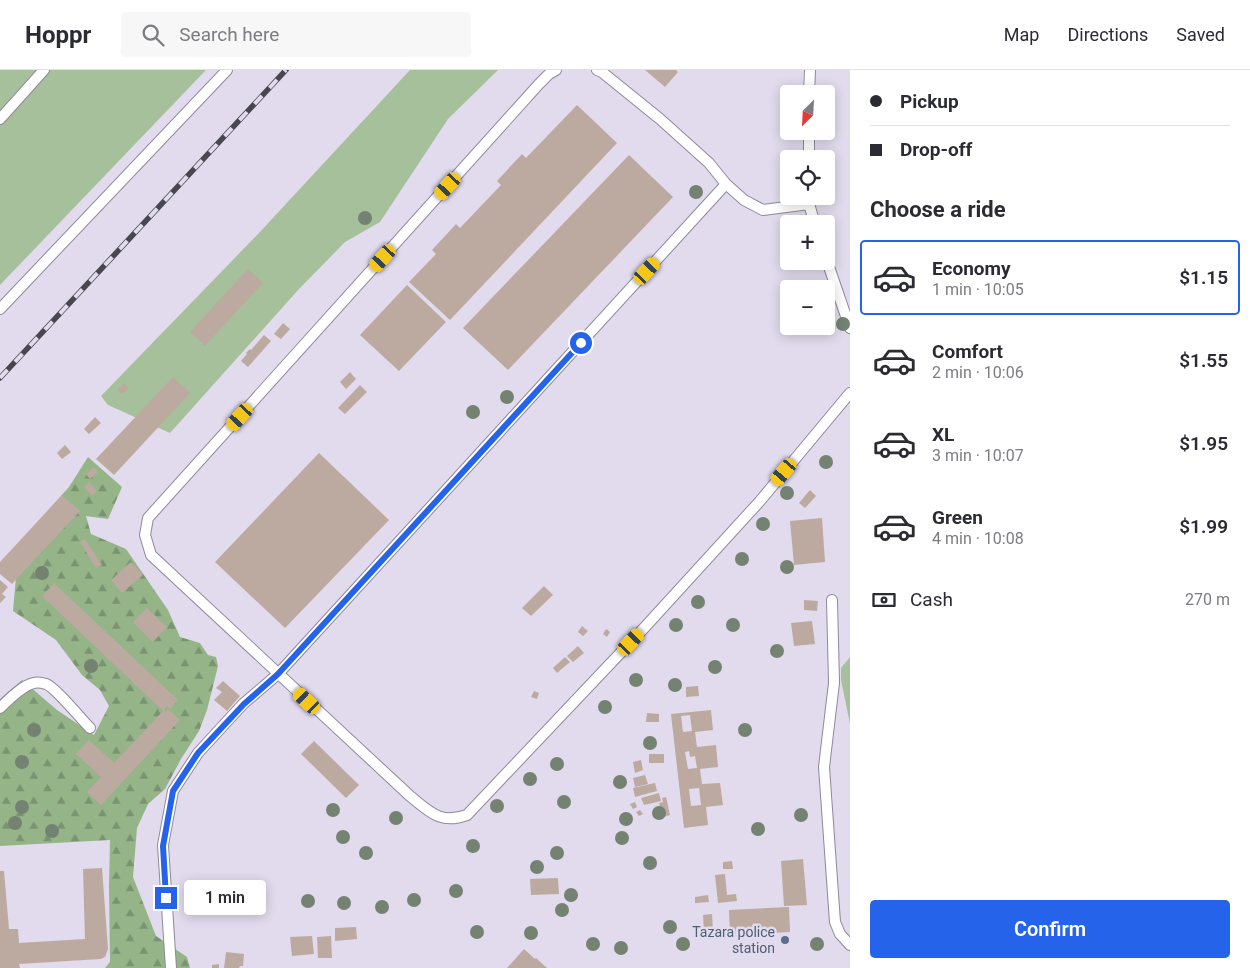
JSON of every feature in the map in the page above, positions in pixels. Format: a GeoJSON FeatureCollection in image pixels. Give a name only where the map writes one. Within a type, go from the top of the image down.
{"type":"FeatureCollection","features":[{"type":"Feature","properties":{"kind":"lane"},"geometry":{"type":"LineString","coordinates":[[0,119],[44,70]]}},
{"type":"Feature","properties":{"kind":"lane"},"geometry":{"type":"LineString","coordinates":[[0,309],[227,70]]}},
{"type":"Feature","properties":{"kind":"lane"},"geometry":{"type":"LineString","coordinates":[[556,70],[539,84],[148,518],[145,535],[151,556],[410,796],[439,817],[448,820],[458,819],[467,815],[677,592],[760,501],[850,394]]}},
{"type":"Feature","properties":{"kind":"lane"},"geometry":{"type":"LineString","coordinates":[[597,70],[660,119],[709,163],[726,184],[744,200],[763,210],[786,205]]}},
{"type":"Feature","properties":{"kind":"lane"},"geometry":{"type":"LineString","coordinates":[[809,85],[810,70]]}},
{"type":"Feature","properties":{"kind":"lane"},"geometry":{"type":"LineString","coordinates":[[171,968],[163,846],[173,791],[198,753],[244,704],[278,674],[726,184]]}},
{"type":"Feature","properties":{"kind":"lane"},"geometry":{"type":"LineString","coordinates":[[830,270],[850,328]]}},
{"type":"Feature","properties":{"kind":"lane"},"geometry":{"type":"LineString","coordinates":[[832,600],[834,683],[824,767],[835,922],[840,934],[850,945]]}},
{"type":"Feature","properties":{"kind":"lane"},"geometry":{"type":"LineString","coordinates":[[0,708],[11,697],[27,686],[35,683],[47,684],[90,728]]}},
{"type":"Feature","properties":{"kind":"green space"},"geometry":{"type":"Polygon","coordinates":[[[0,70],[206,70],[0,285],[0,70]]]}},
{"type":"Feature","properties":{"kind":"green space"},"geometry":{"type":"Polygon","coordinates":[[[410,70],[498,70],[448,119],[380,222],[345,242],[299,289],[170,433],[108,405],[101,396],[259,233],[410,70]]]}},
{"type":"Feature","properties":{"kind":"green space"},"geometry":{"type":"Polygon","coordinates":[[[88,457],[122,487],[108,519],[86,516],[91,534],[126,549],[168,610],[180,637],[200,643],[208,655],[216,657],[218,666],[207,710],[199,731],[165,789],[148,804],[137,828],[133,877],[156,936],[187,957],[190,968],[105,968],[110,962],[110,840],[0,846],[0,699],[22,680],[57,710],[94,735],[109,706],[100,690],[82,675],[56,640],[13,611],[19,543],[69,487],[88,457]]]}},
{"type":"Feature","properties":{"kind":"green space"},"geometry":{"type":"Polygon","coordinates":[[[850,657],[850,724],[841,680],[841,668],[850,657]]]}},
{"type":"Feature","properties":{"kind":"building"},"geometry":{"type":"Polygon","coordinates":[[[645,70],[676,70],[678,72],[665,87],[645,70]]]}},
{"type":"Feature","properties":{"kind":"building"},"geometry":{"type":"Polygon","coordinates":[[[577,105],[617,143],[450,320],[409,282],[436,254],[432,250],[456,224],[460,228],[501,185],[497,181],[522,154],[526,158],[577,105]]]}},
{"type":"Feature","properties":{"kind":"building"},"geometry":{"type":"Polygon","coordinates":[[[629,155],[673,197],[508,370],[463,328],[629,155]]]}},
{"type":"Feature","properties":{"kind":"building"},"geometry":{"type":"Polygon","coordinates":[[[248,269],[263,283],[205,346],[190,332],[248,269]]]}},
{"type":"Feature","properties":{"kind":"building"},"geometry":{"type":"Polygon","coordinates":[[[407,285],[446,322],[399,371],[360,335],[407,285]]]}},
{"type":"Feature","properties":{"kind":"building"},"geometry":{"type":"Polygon","coordinates":[[[283,323],[290,329],[281,339],[274,334],[283,323]]]}},
{"type":"Feature","properties":{"kind":"building"},"geometry":{"type":"Polygon","coordinates":[[[264,335],[271,341],[248,367],[241,361],[246,353],[264,335]]]}},
{"type":"Feature","properties":{"kind":"building"},"geometry":{"type":"Polygon","coordinates":[[[350,372],[356,379],[346,389],[340,382],[350,372]]]}},
{"type":"Feature","properties":{"kind":"building"},"geometry":{"type":"Polygon","coordinates":[[[173,377],[190,393],[114,475],[96,459],[173,377]]]}},
{"type":"Feature","properties":{"kind":"building"},"geometry":{"type":"Polygon","coordinates":[[[124,383],[129,388],[122,394],[117,390],[124,383]]]}},
{"type":"Feature","properties":{"kind":"building"},"geometry":{"type":"Polygon","coordinates":[[[360,385],[367,392],[345,414],[338,408],[360,385]]]}},
{"type":"Feature","properties":{"kind":"building"},"geometry":{"type":"Polygon","coordinates":[[[95,417],[101,423],[89,434],[84,429],[95,417]]]}},
{"type":"Feature","properties":{"kind":"building"},"geometry":{"type":"Polygon","coordinates":[[[65,445],[71,452],[62,459],[57,453],[65,445]]]}},
{"type":"Feature","properties":{"kind":"building"},"geometry":{"type":"Polygon","coordinates":[[[319,453],[389,520],[285,628],[215,562],[319,453]]]}},
{"type":"Feature","properties":{"kind":"building"},"geometry":{"type":"Polygon","coordinates":[[[94,467],[98,472],[90,479],[86,474],[94,467]]]}},
{"type":"Feature","properties":{"kind":"building"},"geometry":{"type":"Polygon","coordinates":[[[89,482],[97,491],[92,496],[84,487],[89,482]]]}},
{"type":"Feature","properties":{"kind":"building"},"geometry":{"type":"Polygon","coordinates":[[[810,490],[816,496],[805,508],[799,503],[810,490]]]}},
{"type":"Feature","properties":{"kind":"building"},"geometry":{"type":"Polygon","coordinates":[[[62,495],[80,511],[12,584],[0,574],[0,562],[62,495]]]}},
{"type":"Feature","properties":{"kind":"building"},"geometry":{"type":"Polygon","coordinates":[[[822,518],[825,562],[794,565],[790,521],[822,518]]]}},
{"type":"Feature","properties":{"kind":"building"},"geometry":{"type":"Polygon","coordinates":[[[85,539],[102,565],[96,568],[80,542],[85,539]]]}},
{"type":"Feature","properties":{"kind":"building"},"geometry":{"type":"Polygon","coordinates":[[[131,562],[143,575],[122,593],[111,580],[131,562]]]}},
{"type":"Feature","properties":{"kind":"building"},"geometry":{"type":"Polygon","coordinates":[[[0,580],[8,587],[2,594],[6,597],[0,603],[0,580]]]}},
{"type":"Feature","properties":{"kind":"building"},"geometry":{"type":"Polygon","coordinates":[[[54,583],[178,700],[170,709],[167,706],[164,710],[166,712],[168,709],[180,720],[101,805],[87,792],[101,777],[76,754],[89,740],[114,763],[163,711],[42,596],[54,583]]]}},
{"type":"Feature","properties":{"kind":"building"},"geometry":{"type":"Polygon","coordinates":[[[544,586],[553,595],[531,616],[522,608],[544,586]]]}},
{"type":"Feature","properties":{"kind":"building"},"geometry":{"type":"Polygon","coordinates":[[[804,600],[818,601],[817,611],[804,610],[804,600]]]}},
{"type":"Feature","properties":{"kind":"building"},"geometry":{"type":"Polygon","coordinates":[[[147,608],[167,627],[153,642],[133,622],[147,608]]]}},
{"type":"Feature","properties":{"kind":"building"},"geometry":{"type":"Polygon","coordinates":[[[812,621],[815,644],[794,646],[791,623],[812,621]]]}},
{"type":"Feature","properties":{"kind":"building"},"geometry":{"type":"Polygon","coordinates":[[[582,626],[588,631],[583,636],[578,632],[582,626]]]}},
{"type":"Feature","properties":{"kind":"building"},"geometry":{"type":"Polygon","coordinates":[[[606,629],[610,632],[607,637],[603,634],[606,629]]]}},
{"type":"Feature","properties":{"kind":"building"},"geometry":{"type":"Polygon","coordinates":[[[578,646],[584,653],[573,662],[567,656],[578,646]]]}},
{"type":"Feature","properties":{"kind":"building"},"geometry":{"type":"Polygon","coordinates":[[[565,657],[570,662],[557,673],[553,668],[565,657]]]}},
{"type":"Feature","properties":{"kind":"building"},"geometry":{"type":"Polygon","coordinates":[[[223,681],[240,696],[227,711],[214,700],[222,692],[216,688],[223,681]]]}},
{"type":"Feature","properties":{"kind":"building"},"geometry":{"type":"Polygon","coordinates":[[[698,686],[699,696],[686,697],[686,687],[698,686]]]}},
{"type":"Feature","properties":{"kind":"building"},"geometry":{"type":"Polygon","coordinates":[[[534,691],[539,693],[537,699],[531,697],[534,691]]]}},
{"type":"Feature","properties":{"kind":"building"},"geometry":{"type":"Polygon","coordinates":[[[711,710],[713,730],[695,732],[697,747],[716,745],[718,767],[700,769],[702,784],[720,783],[723,805],[706,807],[708,825],[684,828],[671,714],[711,710]],[[690,715],[681,716],[683,732],[692,731],[690,715]],[[689,751],[685,752],[688,769],[697,768],[695,756],[690,757],[689,751]],[[699,788],[689,789],[691,806],[701,805],[699,788]]]}},
{"type":"Feature","properties":{"kind":"building"},"geometry":{"type":"Polygon","coordinates":[[[647,713],[659,714],[659,722],[646,722],[647,713]]]}},
{"type":"Feature","properties":{"kind":"building"},"geometry":{"type":"Polygon","coordinates":[[[314,741],[359,785],[346,798],[301,754],[314,741]]]}},
{"type":"Feature","properties":{"kind":"building"},"geometry":{"type":"Polygon","coordinates":[[[649,754],[664,754],[664,763],[649,763],[649,754]]]}},
{"type":"Feature","properties":{"kind":"building"},"geometry":{"type":"Polygon","coordinates":[[[641,760],[643,770],[635,773],[633,762],[641,760]]]}},
{"type":"Feature","properties":{"kind":"building"},"geometry":{"type":"Polygon","coordinates":[[[645,775],[648,784],[635,787],[633,778],[645,775]]]}},
{"type":"Feature","properties":{"kind":"building"},"geometry":{"type":"Polygon","coordinates":[[[655,783],[657,791],[635,797],[633,788],[655,783]]]}},
{"type":"Feature","properties":{"kind":"building"},"geometry":{"type":"Polygon","coordinates":[[[659,793],[661,801],[644,805],[641,798],[659,793]]]}},
{"type":"Feature","properties":{"kind":"building"},"geometry":{"type":"Polygon","coordinates":[[[666,797],[670,815],[663,817],[659,803],[663,802],[662,798],[666,797]]]}},
{"type":"Feature","properties":{"kind":"building"},"geometry":{"type":"Polygon","coordinates":[[[635,802],[637,807],[633,809],[630,804],[635,802]]]}},
{"type":"Feature","properties":{"kind":"building"},"geometry":{"type":"Polygon","coordinates":[[[640,810],[643,814],[639,816],[636,812],[640,810]]]}},
{"type":"Feature","properties":{"kind":"building"},"geometry":{"type":"Polygon","coordinates":[[[803,859],[807,905],[784,906],[781,861],[803,859]]]}},
{"type":"Feature","properties":{"kind":"building"},"geometry":{"type":"Polygon","coordinates":[[[732,861],[733,869],[723,869],[723,862],[732,861]]]}},
{"type":"Feature","properties":{"kind":"building"},"geometry":{"type":"Polygon","coordinates":[[[102,868],[108,949],[105,957],[101,959],[19,964],[20,968],[0,968],[0,871],[4,871],[9,929],[18,929],[19,943],[85,939],[83,869],[102,868]]]}},
{"type":"Feature","properties":{"kind":"building"},"geometry":{"type":"Polygon","coordinates":[[[725,874],[727,895],[736,894],[737,901],[718,903],[715,875],[725,874]]]}},
{"type":"Feature","properties":{"kind":"building"},"geometry":{"type":"Polygon","coordinates":[[[558,878],[559,894],[531,895],[530,879],[558,878]]]}},
{"type":"Feature","properties":{"kind":"building"},"geometry":{"type":"Polygon","coordinates":[[[708,895],[709,902],[695,903],[695,897],[708,895]]]}},
{"type":"Feature","properties":{"kind":"building"},"geometry":{"type":"Polygon","coordinates":[[[789,907],[790,932],[771,933],[772,936],[753,938],[752,934],[730,935],[729,910],[789,907]]]}},
{"type":"Feature","properties":{"kind":"building"},"geometry":{"type":"Polygon","coordinates":[[[712,914],[713,932],[704,932],[703,915],[712,914]]]}},
{"type":"Feature","properties":{"kind":"building"},"geometry":{"type":"Polygon","coordinates":[[[356,927],[357,939],[335,941],[335,928],[356,927]]]}},
{"type":"Feature","properties":{"kind":"building"},"geometry":{"type":"Polygon","coordinates":[[[312,936],[314,954],[292,956],[290,937],[312,936]]]}},
{"type":"Feature","properties":{"kind":"building"},"geometry":{"type":"Polygon","coordinates":[[[331,936],[332,958],[318,958],[317,937],[331,936]]]}},
{"type":"Feature","properties":{"kind":"building"},"geometry":{"type":"Polygon","coordinates":[[[524,949],[536,958],[547,968],[507,968],[524,949]]]}},
{"type":"Feature","properties":{"kind":"building"},"geometry":{"type":"Polygon","coordinates":[[[226,952],[244,954],[243,966],[239,968],[224,968],[226,952]]]}},
{"type":"Feature","properties":{"kind":"building"},"geometry":{"type":"Polygon","coordinates":[[[219,964],[219,968],[212,968],[212,965],[219,964]]]}},
{"type":"Feature","properties":{"kind":"railway"},"geometry":{"type":"LineString","coordinates":[[0,378],[286,70]]}},
{"type":"Feature","properties":{"kind":"place","name":"Tazara police station"},"geometry":{"type":"Point","coordinates":[785,940]}},
{"type":"Feature","properties":{"kind":"route"},"geometry":{"type":"LineString","coordinates":[[166,898],[163,846],[173,791],[198,753],[244,704],[278,674],[581,343]]}}]}
